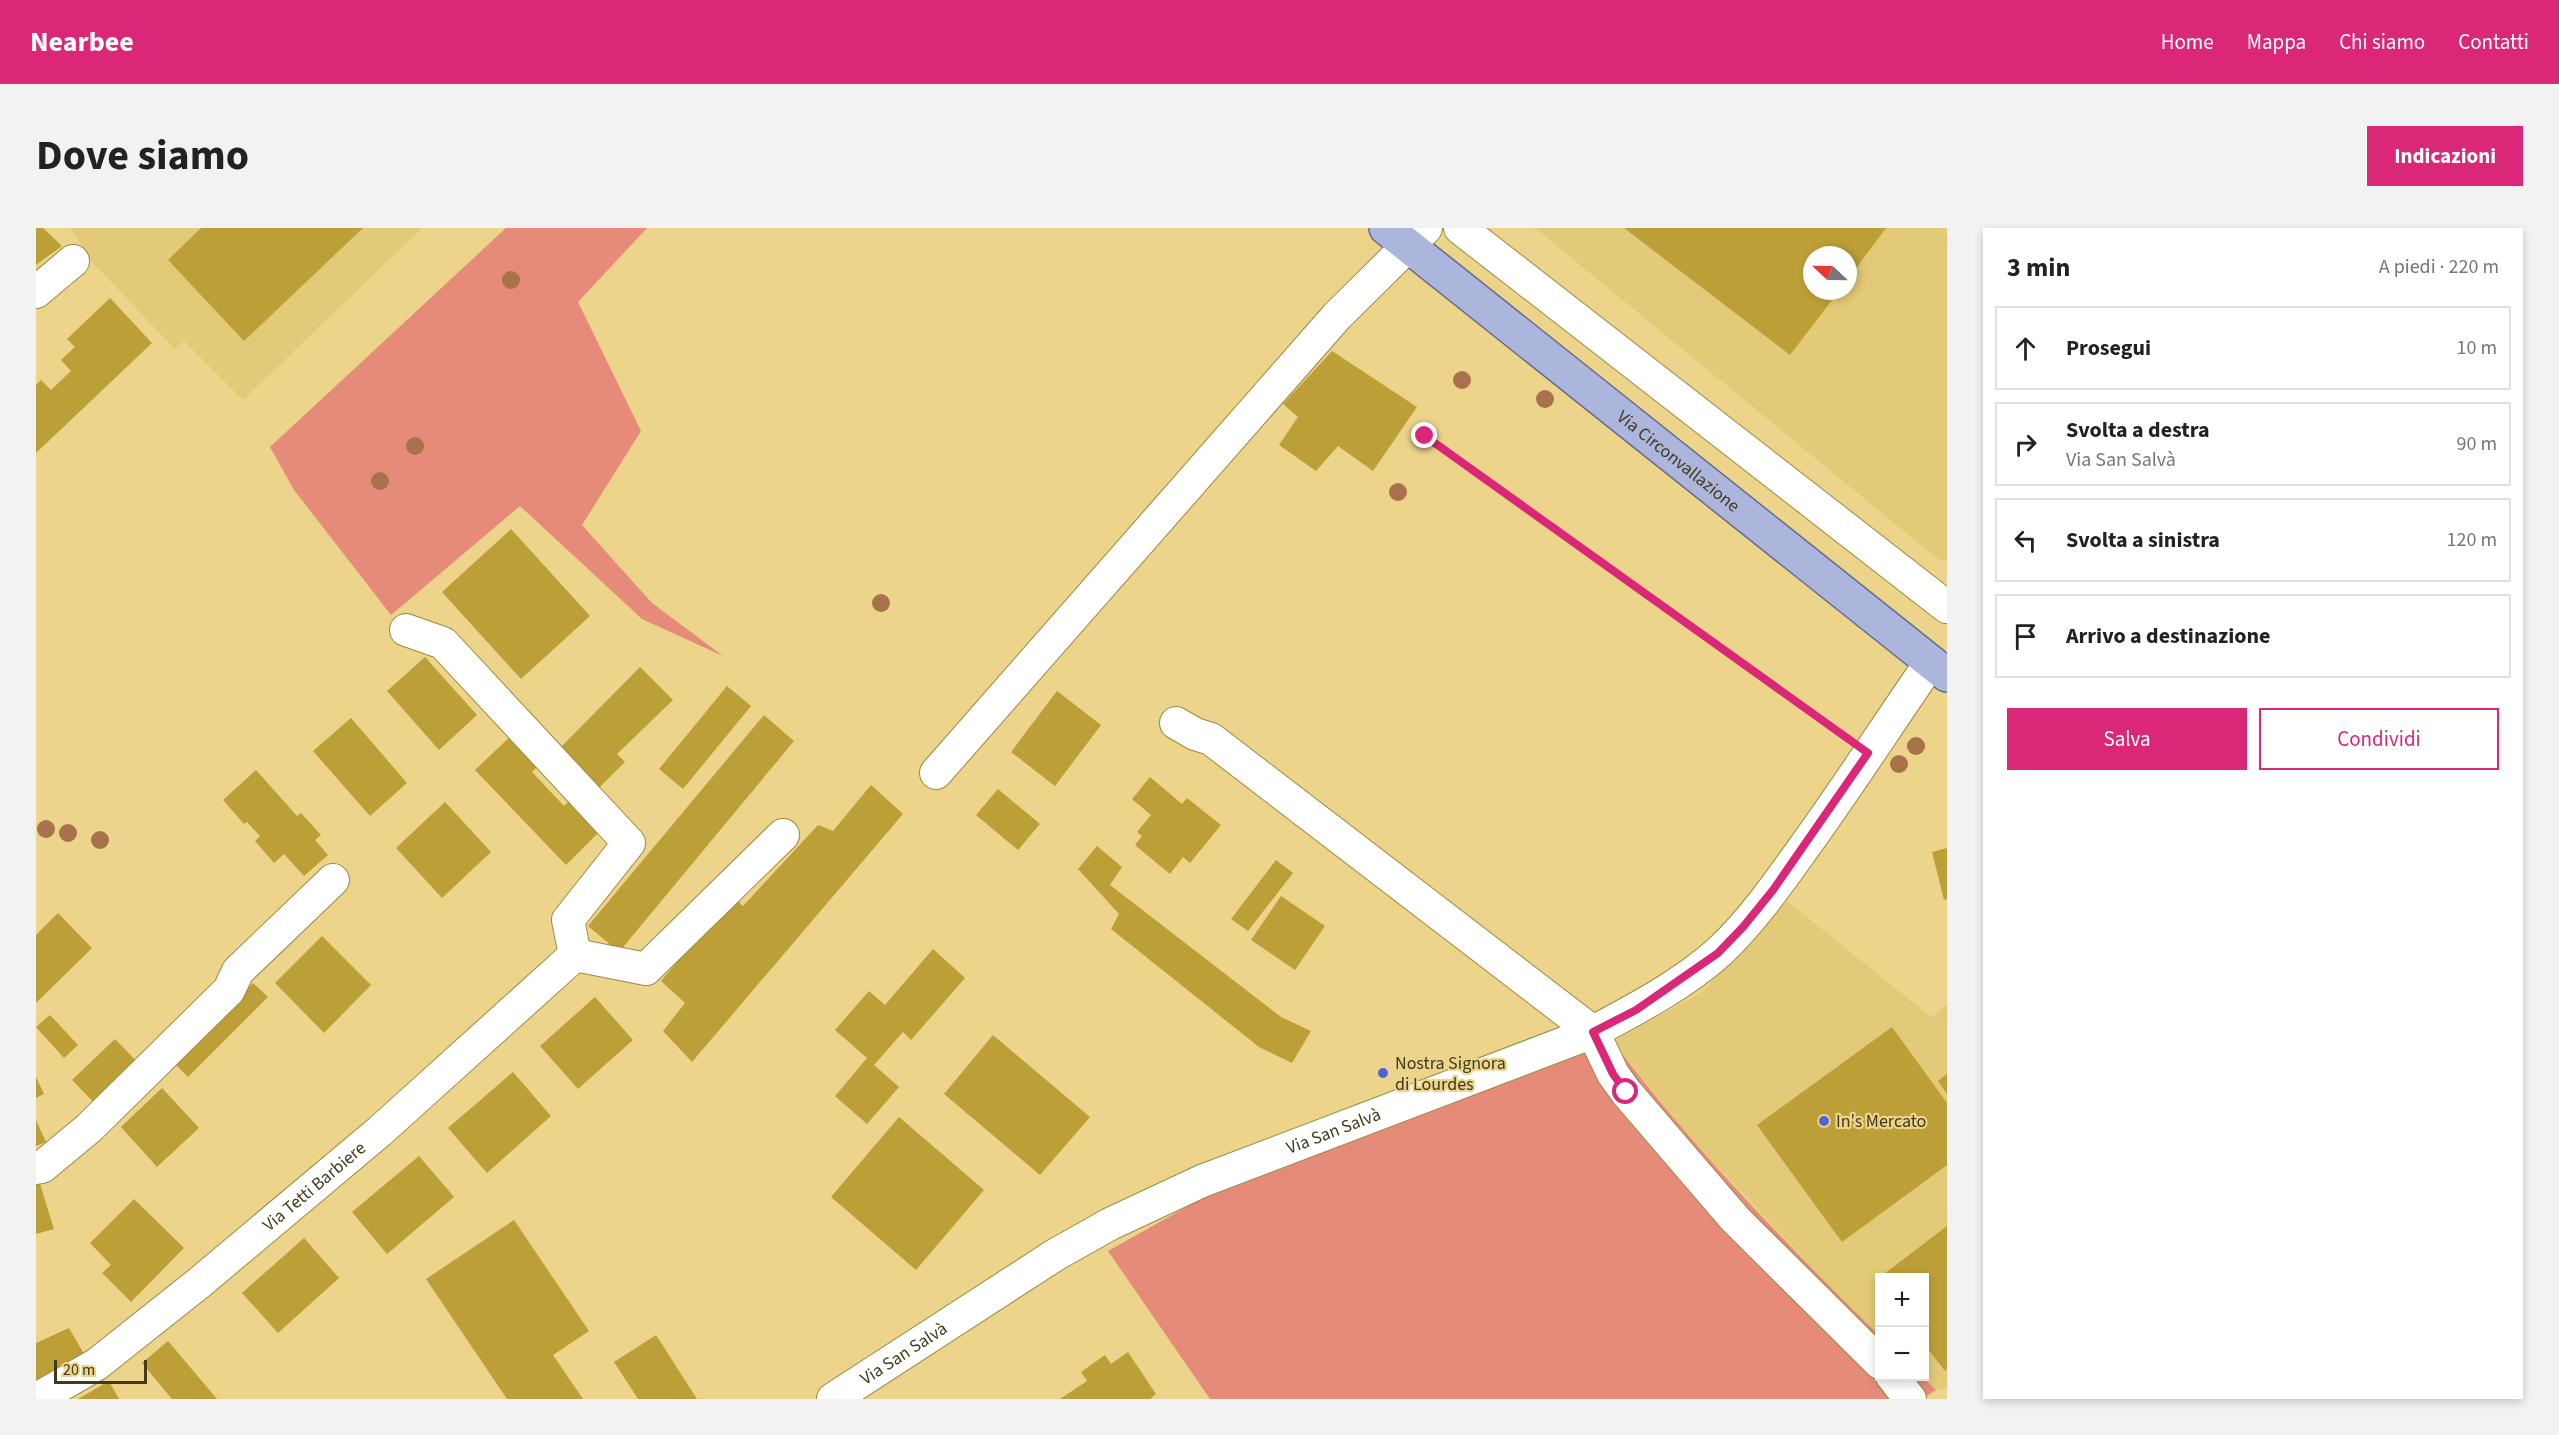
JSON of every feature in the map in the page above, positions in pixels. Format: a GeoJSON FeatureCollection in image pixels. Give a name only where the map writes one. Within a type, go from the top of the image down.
{"type":"FeatureCollection","features":[{"type":"Feature","properties":{"kind":"main road","name":"Via Circonvallazione"},"geometry":{"type":"LineString","coordinates":[[1407,234],[1939,669]]}},
{"type":"Feature","properties":{"kind":"street"},"geometry":{"type":"LineString","coordinates":[[1460,228],[1947,607]]}},
{"type":"Feature","properties":{"kind":"street"},"geometry":{"type":"LineString","coordinates":[[936,773],[1407,234]]}},
{"type":"Feature","properties":{"kind":"street"},"geometry":{"type":"LineString","coordinates":[[36,292],[74,261]]}},
{"type":"Feature","properties":{"kind":"street"},"geometry":{"type":"LineString","coordinates":[[406,630],[443,643],[629,843],[568,920],[575,956],[646,969],[783,835]]}},
{"type":"Feature","properties":{"kind":"street","name":"Via San Salvà"},"geometry":{"type":"LineString","coordinates":[[832,1399],[1055,1255],[1110,1224],[1202,1180],[1593,1032],[1636,1010],[1676,984],[1718,953],[1773,890],[1868,753],[1939,669]]}},
{"type":"Feature","properties":{"kind":"street"},"geometry":{"type":"LineString","coordinates":[[1176,723],[1195,734],[1211,739],[1593,1032],[1613,1074],[1626,1092],[1735,1219],[1875,1358]]}},
{"type":"Feature","properties":{"kind":"street"},"geometry":{"type":"LineString","coordinates":[[36,1168],[42,1167],[89,1128],[230,990],[238,971],[333,880]]}},
{"type":"Feature","properties":{"kind":"street","name":"Via Tetti Barbiere"},"geometry":{"type":"LineString","coordinates":[[37,1399],[97,1364],[199,1283],[380,1131],[575,956]]}},
{"type":"Feature","properties":{"kind":"street"},"geometry":{"type":"LineString","coordinates":[[1895,1381],[1910,1399]]}},
{"type":"Feature","properties":{"kind":"path"},"geometry":{"type":"LineString","coordinates":[[1425,436],[1868,753]]}},
{"type":"Feature","properties":{"kind":"shaded area"},"geometry":{"type":"Polygon","coordinates":[[[70,228],[422,228],[243,400],[184,341],[175,349],[93,263],[70,228]]]}},
{"type":"Feature","properties":{"kind":"shaded area"},"geometry":{"type":"Polygon","coordinates":[[[506,228],[647,228],[578,302],[641,431],[582,525],[652,603],[723,656],[642,619],[520,506],[391,615],[294,490],[270,447],[506,228]]]}},
{"type":"Feature","properties":{"kind":"shaded area"},"geometry":{"type":"Polygon","coordinates":[[[1535,228],[1947,228],[1947,561],[1938,559],[1535,228]]]}},
{"type":"Feature","properties":{"kind":"shaded area"},"geometry":{"type":"Polygon","coordinates":[[[1787,901],[1931,1017],[1947,1005],[1947,1387],[1936,1390],[1926,1381],[1929,1381],[1929,1273],[1875,1273],[1875,1331],[1689,1136],[1613,1042],[1702,992],[1787,901]]]}},
{"type":"Feature","properties":{"kind":"shaded area"},"geometry":{"type":"Polygon","coordinates":[[[1613,1042],[1707,1157],[1875,1331],[1875,1381],[1926,1381],[1936,1390],[1922,1399],[1210,1399],[1108,1251],[1206,1196],[1415,1112],[1613,1042]]]}},
{"type":"Feature","properties":{"kind":"building"},"geometry":{"type":"Polygon","coordinates":[[[36,228],[43,228],[62,246],[36,265],[36,228]]]}},
{"type":"Feature","properties":{"kind":"building"},"geometry":{"type":"Polygon","coordinates":[[[201,228],[363,228],[244,341],[168,260],[201,228]]]}},
{"type":"Feature","properties":{"kind":"building"},"geometry":{"type":"Polygon","coordinates":[[[1624,228],[1886,228],[1857,267],[1857,246],[1803,246],[1803,300],[1832,300],[1790,355],[1624,228]]]}},
{"type":"Feature","properties":{"kind":"building"},"geometry":{"type":"Polygon","coordinates":[[[110,298],[152,343],[36,453],[36,385],[41,380],[51,390],[71,371],[61,360],[75,347],[67,339],[110,298]]]}},
{"type":"Feature","properties":{"kind":"building"},"geometry":{"type":"Polygon","coordinates":[[[1332,351],[1417,407],[1373,471],[1338,446],[1316,471],[1279,445],[1298,417],[1283,404],[1332,351]]]}},
{"type":"Feature","properties":{"kind":"building"},"geometry":{"type":"Polygon","coordinates":[[[511,529],[590,616],[521,679],[442,592],[511,529]]]}},
{"type":"Feature","properties":{"kind":"building"},"geometry":{"type":"Polygon","coordinates":[[[425,657],[477,715],[439,750],[387,691],[425,657]]]}},
{"type":"Feature","properties":{"kind":"building"},"geometry":{"type":"Polygon","coordinates":[[[640,667],[673,700],[617,754],[625,762],[596,791],[557,751],[640,667]]]}},
{"type":"Feature","properties":{"kind":"building"},"geometry":{"type":"Polygon","coordinates":[[[727,686],[751,706],[683,789],[659,769],[727,686]]]}},
{"type":"Feature","properties":{"kind":"building"},"geometry":{"type":"Polygon","coordinates":[[[1057,691],[1101,725],[1055,786],[1011,752],[1057,691]]]}},
{"type":"Feature","properties":{"kind":"building"},"geometry":{"type":"Polygon","coordinates":[[[764,715],[794,741],[619,952],[588,926],[764,715]]]}},
{"type":"Feature","properties":{"kind":"building"},"geometry":{"type":"Polygon","coordinates":[[[351,718],[407,783],[370,816],[313,751],[351,718]]]}},
{"type":"Feature","properties":{"kind":"building"},"geometry":{"type":"Polygon","coordinates":[[[513,734],[541,763],[532,772],[564,806],[573,797],[603,828],[566,865],[475,770],[513,734]]]}},
{"type":"Feature","properties":{"kind":"building"},"geometry":{"type":"Polygon","coordinates":[[[256,770],[297,816],[301,813],[321,835],[315,840],[328,855],[304,876],[284,854],[274,863],[255,841],[260,836],[247,822],[244,824],[223,800],[256,770]]]}},
{"type":"Feature","properties":{"kind":"building"},"geometry":{"type":"Polygon","coordinates":[[[1150,777],[1182,804],[1187,798],[1221,825],[1190,863],[1183,857],[1170,874],[1135,845],[1142,836],[1137,832],[1151,815],[1132,799],[1150,777]]]}},
{"type":"Feature","properties":{"kind":"building"},"geometry":{"type":"Polygon","coordinates":[[[871,785],[903,814],[692,1062],[663,1031],[685,1003],[661,981],[733,896],[743,906],[818,825],[833,831],[871,785]]]}},
{"type":"Feature","properties":{"kind":"building"},"geometry":{"type":"Polygon","coordinates":[[[998,789],[1040,824],[1018,850],[976,815],[998,789]]]}},
{"type":"Feature","properties":{"kind":"building"},"geometry":{"type":"Polygon","coordinates":[[[445,802],[491,852],[442,898],[396,848],[445,802]]]}},
{"type":"Feature","properties":{"kind":"building"},"geometry":{"type":"Polygon","coordinates":[[[1097,846],[1122,867],[1110,885],[1281,1017],[1311,1031],[1292,1063],[1259,1047],[1111,929],[1119,914],[1078,869],[1097,846]]]}},
{"type":"Feature","properties":{"kind":"building"},"geometry":{"type":"Polygon","coordinates":[[[1947,848],[1947,899],[1944,900],[1932,852],[1947,848]]]}},
{"type":"Feature","properties":{"kind":"building"},"geometry":{"type":"Polygon","coordinates":[[[1276,860],[1293,873],[1248,931],[1231,919],[1276,860]]]}},
{"type":"Feature","properties":{"kind":"building"},"geometry":{"type":"Polygon","coordinates":[[[1281,896],[1325,926],[1295,970],[1251,940],[1281,896]]]}},
{"type":"Feature","properties":{"kind":"building"},"geometry":{"type":"Polygon","coordinates":[[[58,913],[92,948],[36,1003],[36,935],[58,913]]]}},
{"type":"Feature","properties":{"kind":"building"},"geometry":{"type":"Polygon","coordinates":[[[322,936],[371,985],[324,1033],[275,983],[322,936]]]}},
{"type":"Feature","properties":{"kind":"building"},"geometry":{"type":"Polygon","coordinates":[[[933,949],[965,978],[911,1040],[903,1032],[874,1065],[899,1087],[867,1124],[835,1096],[867,1058],[835,1030],[869,991],[885,1005],[933,949]]]}},
{"type":"Feature","properties":{"kind":"building"},"geometry":{"type":"Polygon","coordinates":[[[253,983],[268,997],[188,1077],[174,1063],[253,983]]]}},
{"type":"Feature","properties":{"kind":"building"},"geometry":{"type":"Polygon","coordinates":[[[595,997],[633,1040],[578,1089],[540,1046],[595,997]]]}},
{"type":"Feature","properties":{"kind":"building"},"geometry":{"type":"Polygon","coordinates":[[[50,1015],[78,1045],[64,1058],[36,1027],[50,1015]]]}},
{"type":"Feature","properties":{"kind":"building"},"geometry":{"type":"Polygon","coordinates":[[[1892,1027],[1947,1103],[1947,1165],[1842,1242],[1757,1125],[1892,1027]]]}},
{"type":"Feature","properties":{"kind":"building"},"geometry":{"type":"Polygon","coordinates":[[[993,1035],[1090,1117],[1040,1175],[944,1094],[993,1035]]]}},
{"type":"Feature","properties":{"kind":"building"},"geometry":{"type":"Polygon","coordinates":[[[115,1039],[143,1068],[101,1110],[72,1080],[115,1039]]]}},
{"type":"Feature","properties":{"kind":"building"},"geometry":{"type":"Polygon","coordinates":[[[513,1072],[551,1116],[487,1173],[448,1128],[513,1072]]]}},
{"type":"Feature","properties":{"kind":"building"},"geometry":{"type":"Polygon","coordinates":[[[1947,1074],[1947,1094],[1938,1081],[1947,1074]]]}},
{"type":"Feature","properties":{"kind":"building"},"geometry":{"type":"Polygon","coordinates":[[[36,1077],[44,1094],[36,1098],[36,1077]]]}},
{"type":"Feature","properties":{"kind":"building"},"geometry":{"type":"Polygon","coordinates":[[[162,1088],[199,1128],[157,1167],[121,1127],[162,1088]]]}},
{"type":"Feature","properties":{"kind":"building"},"geometry":{"type":"Polygon","coordinates":[[[899,1117],[984,1190],[916,1270],[831,1197],[899,1117]]]}},
{"type":"Feature","properties":{"kind":"building"},"geometry":{"type":"Polygon","coordinates":[[[36,1120],[46,1142],[36,1146],[36,1120]]]}},
{"type":"Feature","properties":{"kind":"building"},"geometry":{"type":"Polygon","coordinates":[[[419,1156],[454,1197],[387,1254],[352,1212],[419,1156]]]}},
{"type":"Feature","properties":{"kind":"building"},"geometry":{"type":"Polygon","coordinates":[[[40,1184],[54,1229],[36,1234],[36,1185],[40,1184]]]}},
{"type":"Feature","properties":{"kind":"building"},"geometry":{"type":"Polygon","coordinates":[[[134,1199],[184,1248],[131,1302],[102,1273],[111,1265],[90,1243],[134,1199]]]}},
{"type":"Feature","properties":{"kind":"building"},"geometry":{"type":"Polygon","coordinates":[[[514,1220],[589,1331],[553,1355],[583,1399],[507,1399],[426,1279],[514,1220]]]}},
{"type":"Feature","properties":{"kind":"building"},"geometry":{"type":"Polygon","coordinates":[[[1947,1226],[1947,1369],[1945,1371],[1929,1350],[1929,1273],[1885,1273],[1947,1226]]]}},
{"type":"Feature","properties":{"kind":"building"},"geometry":{"type":"Polygon","coordinates":[[[304,1238],[339,1278],[278,1333],[242,1293],[304,1238]]]}},
{"type":"Feature","properties":{"kind":"building"},"geometry":{"type":"Polygon","coordinates":[[[69,1328],[84,1354],[36,1390],[36,1343],[69,1328]]]}},
{"type":"Feature","properties":{"kind":"building"},"geometry":{"type":"Polygon","coordinates":[[[656,1335],[697,1399],[638,1399],[614,1362],[656,1335]]]}},
{"type":"Feature","properties":{"kind":"building"},"geometry":{"type":"Polygon","coordinates":[[[168,1341],[217,1399],[172,1399],[142,1363],[168,1341]]]}},
{"type":"Feature","properties":{"kind":"building"},"geometry":{"type":"Polygon","coordinates":[[[1128,1352],[1156,1394],[1150,1399],[1060,1399],[1087,1381],[1081,1372],[1105,1355],[1111,1364],[1128,1352]]]}},
{"type":"Feature","properties":{"kind":"building"},"geometry":{"type":"Polygon","coordinates":[[[109,1381],[119,1399],[78,1399],[109,1381]]]}},
{"type":"Feature","properties":{"kind":"place","name":"Nostra Signora di Lourdes"},"geometry":{"type":"Point","coordinates":[1383,1073]}},
{"type":"Feature","properties":{"kind":"place","name":"In's Mercato"},"geometry":{"type":"Point","coordinates":[1824,1121]}},
{"type":"Feature","properties":{"kind":"route"},"geometry":{"type":"LineString","coordinates":[[1425,436],[1868,753],[1824,820],[1773,890],[1718,953],[1636,1010],[1593,1032],[1613,1074],[1626,1092]]}}]}
